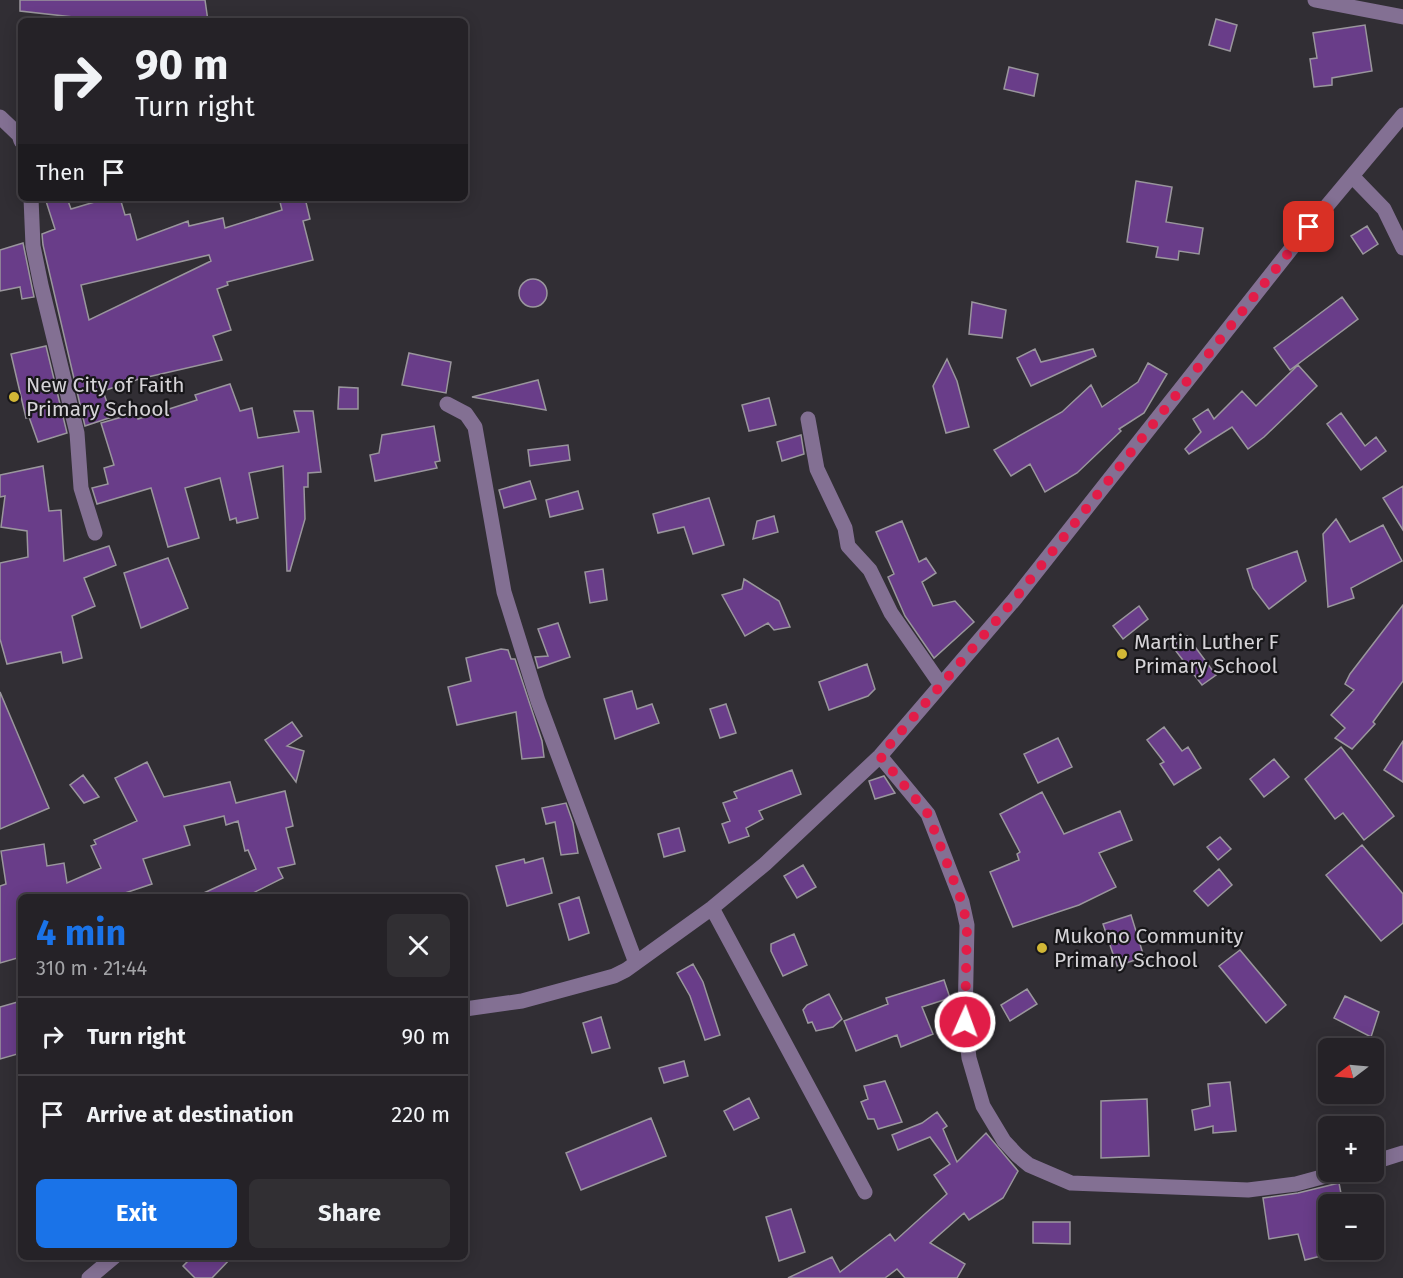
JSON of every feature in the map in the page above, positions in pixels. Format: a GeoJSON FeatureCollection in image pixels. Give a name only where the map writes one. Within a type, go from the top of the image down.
{"type":"FeatureCollection","features":[{"type":"Feature","properties":{"kind":"street"},"geometry":{"type":"LineString","coordinates":[[1315,0],[1403,17]]}},
{"type":"Feature","properties":{"kind":"street"},"geometry":{"type":"LineString","coordinates":[[468,1009],[522,1001],[614,976],[636,963],[712,908],[765,864],[880,756],[1014,600],[1295,244],[1403,115]]}},
{"type":"Feature","properties":{"kind":"street"},"geometry":{"type":"LineString","coordinates":[[0,117],[18,134]]}},
{"type":"Feature","properties":{"kind":"street"},"geometry":{"type":"LineString","coordinates":[[1352,176],[1384,209],[1403,248]]}},
{"type":"Feature","properties":{"kind":"street"},"geometry":{"type":"LineString","coordinates":[[31,201],[33,246],[77,433],[81,488],[95,533]]}},
{"type":"Feature","properties":{"kind":"street"},"geometry":{"type":"LineString","coordinates":[[447,404],[466,414],[475,427],[504,592],[538,701],[636,963]]}},
{"type":"Feature","properties":{"kind":"street"},"geometry":{"type":"LineString","coordinates":[[808,419],[817,469],[845,528],[848,546],[870,570],[891,613],[941,685]]}},
{"type":"Feature","properties":{"kind":"street"},"geometry":{"type":"LineString","coordinates":[[880,756],[928,814],[962,902],[967,925],[965,1022],[969,1058],[983,1106],[1004,1141],[1017,1155],[1029,1165],[1071,1183],[1248,1190],[1296,1184],[1318,1178]]}},
{"type":"Feature","properties":{"kind":"street"},"geometry":{"type":"LineString","coordinates":[[712,908],[865,1192]]}},
{"type":"Feature","properties":{"kind":"street"},"geometry":{"type":"LineString","coordinates":[[1384,1159],[1403,1153]]}},
{"type":"Feature","properties":{"kind":"street"},"geometry":{"type":"LineString","coordinates":[[89,1278],[110,1260]]}},
{"type":"Feature","properties":{"kind":"building"},"geometry":{"type":"Polygon","coordinates":[[[20,0],[205,0],[208,18],[82,18],[20,11],[20,0]]]}},
{"type":"Feature","properties":{"kind":"building"},"geometry":{"type":"Polygon","coordinates":[[[1216,19],[1237,25],[1230,51],[1209,45],[1216,19]]]}},
{"type":"Feature","properties":{"kind":"building"},"geometry":{"type":"Polygon","coordinates":[[[1365,25],[1372,71],[1332,78],[1332,85],[1314,87],[1310,59],[1317,58],[1313,33],[1365,25]]]}},
{"type":"Feature","properties":{"kind":"building"},"geometry":{"type":"Polygon","coordinates":[[[1009,67],[1038,74],[1034,96],[1004,89],[1009,67]]]}},
{"type":"Feature","properties":{"kind":"building"},"geometry":{"type":"Polygon","coordinates":[[[1136,181],[1172,187],[1166,222],[1203,228],[1199,254],[1179,251],[1178,260],[1156,257],[1158,247],[1127,242],[1136,181]]]}},
{"type":"Feature","properties":{"kind":"building"},"geometry":{"type":"Polygon","coordinates":[[[46,201],[68,201],[71,209],[98,201],[121,201],[125,215],[130,214],[137,240],[188,221],[189,226],[223,218],[225,228],[282,210],[280,201],[306,201],[310,219],[303,221],[313,260],[227,282],[228,285],[217,289],[231,330],[213,336],[222,360],[139,379],[103,391],[112,417],[85,426],[42,234],[55,229],[46,201]],[[209,255],[81,285],[89,320],[211,261],[209,255]]]}},
{"type":"Feature","properties":{"kind":"building"},"geometry":{"type":"Polygon","coordinates":[[[1367,226],[1378,244],[1363,254],[1351,236],[1367,226]]]}},
{"type":"Feature","properties":{"kind":"building"},"geometry":{"type":"Polygon","coordinates":[[[23,243],[34,297],[22,299],[20,287],[0,291],[0,250],[23,243]]]}},
{"type":"Feature","properties":{"kind":"building"},"geometry":{"type":"Polygon","coordinates":[[[533,279],[543,283],[547,293],[543,303],[533,307],[523,303],[519,293],[523,283],[533,279]]]}},
{"type":"Feature","properties":{"kind":"building"},"geometry":{"type":"Polygon","coordinates":[[[1342,297],[1358,319],[1290,370],[1274,348],[1342,297]]]}},
{"type":"Feature","properties":{"kind":"building"},"geometry":{"type":"Polygon","coordinates":[[[972,302],[1006,310],[1002,338],[969,334],[972,302]]]}},
{"type":"Feature","properties":{"kind":"building"},"geometry":{"type":"Polygon","coordinates":[[[46,346],[67,433],[38,442],[29,417],[26,418],[11,354],[46,346]]]}},
{"type":"Feature","properties":{"kind":"building"},"geometry":{"type":"Polygon","coordinates":[[[1035,349],[1041,362],[1093,349],[1096,356],[1031,386],[1017,358],[1035,349]]]}},
{"type":"Feature","properties":{"kind":"building"},"geometry":{"type":"Polygon","coordinates":[[[409,353],[451,362],[446,393],[402,385],[409,353]]]}},
{"type":"Feature","properties":{"kind":"building"},"geometry":{"type":"Polygon","coordinates":[[[947,359],[957,381],[969,427],[946,433],[933,386],[947,359]]]}},
{"type":"Feature","properties":{"kind":"building"},"geometry":{"type":"Polygon","coordinates":[[[1148,363],[1167,374],[1144,413],[1119,429],[1121,431],[1077,473],[1045,492],[1030,464],[1011,476],[994,450],[1062,412],[1091,385],[1102,407],[1138,382],[1148,363]]]}},
{"type":"Feature","properties":{"kind":"building"},"geometry":{"type":"Polygon","coordinates":[[[1298,365],[1317,386],[1264,437],[1248,449],[1232,427],[1189,454],[1185,449],[1201,432],[1193,419],[1208,409],[1214,419],[1242,391],[1256,406],[1298,365]]]}},
{"type":"Feature","properties":{"kind":"building"},"geometry":{"type":"Polygon","coordinates":[[[538,380],[546,410],[472,397],[538,380]]]}},
{"type":"Feature","properties":{"kind":"building"},"geometry":{"type":"Polygon","coordinates":[[[230,384],[240,411],[252,408],[258,438],[299,432],[294,411],[313,411],[321,472],[308,473],[308,487],[304,487],[305,519],[290,571],[287,571],[283,466],[249,473],[258,518],[237,523],[236,518],[230,520],[220,478],[185,488],[199,538],[168,547],[151,488],[97,504],[92,488],[108,484],[104,468],[114,465],[101,423],[136,413],[138,419],[197,400],[195,395],[230,384]]]}},
{"type":"Feature","properties":{"kind":"building"},"geometry":{"type":"Polygon","coordinates":[[[339,387],[358,388],[358,409],[338,409],[339,387]]]}},
{"type":"Feature","properties":{"kind":"building"},"geometry":{"type":"Polygon","coordinates":[[[769,398],[776,425],[749,431],[742,405],[769,398]]]}},
{"type":"Feature","properties":{"kind":"building"},"geometry":{"type":"Polygon","coordinates":[[[1341,413],[1365,446],[1376,437],[1386,451],[1361,470],[1327,424],[1341,413]]]}},
{"type":"Feature","properties":{"kind":"building"},"geometry":{"type":"Polygon","coordinates":[[[434,426],[440,461],[435,462],[437,468],[375,481],[370,455],[379,453],[382,435],[434,426]]]}},
{"type":"Feature","properties":{"kind":"building"},"geometry":{"type":"Polygon","coordinates":[[[801,435],[804,454],[782,461],[777,442],[801,435]]]}},
{"type":"Feature","properties":{"kind":"building"},"geometry":{"type":"Polygon","coordinates":[[[568,445],[570,460],[530,466],[528,450],[568,445]]]}},
{"type":"Feature","properties":{"kind":"building"},"geometry":{"type":"Polygon","coordinates":[[[43,466],[49,511],[61,510],[64,561],[109,546],[116,565],[84,578],[95,606],[72,616],[82,658],[63,663],[61,652],[7,664],[0,639],[0,563],[28,557],[27,531],[1,527],[5,496],[0,497],[0,475],[43,466]]]}},
{"type":"Feature","properties":{"kind":"building"},"geometry":{"type":"Polygon","coordinates":[[[530,481],[536,499],[504,508],[499,490],[530,481]]]}},
{"type":"Feature","properties":{"kind":"building"},"geometry":{"type":"Polygon","coordinates":[[[1403,486],[1403,530],[1383,498],[1403,486]]]}},
{"type":"Feature","properties":{"kind":"building"},"geometry":{"type":"Polygon","coordinates":[[[578,491],[583,509],[550,517],[546,500],[578,491]]]}},
{"type":"Feature","properties":{"kind":"building"},"geometry":{"type":"Polygon","coordinates":[[[709,498],[724,545],[693,554],[684,527],[658,533],[653,514],[709,498]]]}},
{"type":"Feature","properties":{"kind":"building"},"geometry":{"type":"Polygon","coordinates":[[[774,516],[778,532],[753,539],[757,521],[774,516]]]}},
{"type":"Feature","properties":{"kind":"building"},"geometry":{"type":"Polygon","coordinates":[[[1336,519],[1350,542],[1383,525],[1402,561],[1351,588],[1354,598],[1328,607],[1323,534],[1336,519]]]}},
{"type":"Feature","properties":{"kind":"building"},"geometry":{"type":"Polygon","coordinates":[[[902,521],[919,562],[926,558],[936,573],[922,582],[933,606],[955,601],[974,622],[934,658],[905,616],[888,577],[894,574],[876,532],[902,521]]]}},
{"type":"Feature","properties":{"kind":"building"},"geometry":{"type":"Polygon","coordinates":[[[1297,551],[1306,581],[1269,609],[1253,588],[1247,569],[1297,551]]]}},
{"type":"Feature","properties":{"kind":"building"},"geometry":{"type":"Polygon","coordinates":[[[168,558],[188,608],[141,628],[124,573],[168,558]]]}},
{"type":"Feature","properties":{"kind":"building"},"geometry":{"type":"Polygon","coordinates":[[[603,569],[607,600],[590,603],[585,572],[603,569]]]}},
{"type":"Feature","properties":{"kind":"building"},"geometry":{"type":"Polygon","coordinates":[[[744,579],[779,601],[790,627],[774,630],[768,623],[745,636],[722,595],[742,589],[744,579]]]}},
{"type":"Feature","properties":{"kind":"building"},"geometry":{"type":"Polygon","coordinates":[[[1403,605],[1403,681],[1373,722],[1375,724],[1352,749],[1335,738],[1345,728],[1331,715],[1354,690],[1345,684],[1350,674],[1403,605]]]}},
{"type":"Feature","properties":{"kind":"building"},"geometry":{"type":"Polygon","coordinates":[[[1139,606],[1148,619],[1123,639],[1113,626],[1139,606]]]}},
{"type":"Feature","properties":{"kind":"building"},"geometry":{"type":"Polygon","coordinates":[[[558,623],[570,657],[538,668],[535,657],[548,656],[538,629],[558,623]]]}},
{"type":"Feature","properties":{"kind":"building"},"geometry":{"type":"Polygon","coordinates":[[[1187,636],[1216,675],[1202,685],[1172,646],[1187,636]]]}},
{"type":"Feature","properties":{"kind":"building"},"geometry":{"type":"Polygon","coordinates":[[[501,649],[508,650],[511,659],[515,659],[542,741],[544,757],[522,759],[516,712],[457,725],[448,687],[471,681],[466,658],[501,649]]]}},
{"type":"Feature","properties":{"kind":"building"},"geometry":{"type":"Polygon","coordinates":[[[867,664],[875,689],[868,696],[829,710],[819,682],[867,664]]]}},
{"type":"Feature","properties":{"kind":"building"},"geometry":{"type":"Polygon","coordinates":[[[632,691],[637,709],[652,704],[659,723],[615,739],[604,699],[632,691]]]}},
{"type":"Feature","properties":{"kind":"building"},"geometry":{"type":"Polygon","coordinates":[[[0,692],[49,808],[0,829],[0,692]]]}},
{"type":"Feature","properties":{"kind":"building"},"geometry":{"type":"Polygon","coordinates":[[[726,704],[736,733],[720,738],[710,709],[726,704]]]}},
{"type":"Feature","properties":{"kind":"building"},"geometry":{"type":"Polygon","coordinates":[[[292,722],[302,736],[287,746],[304,751],[296,782],[265,740],[292,722]]]}},
{"type":"Feature","properties":{"kind":"building"},"geometry":{"type":"Polygon","coordinates":[[[1164,727],[1182,751],[1188,747],[1201,768],[1174,785],[1160,764],[1164,762],[1147,740],[1164,727]]]}},
{"type":"Feature","properties":{"kind":"building"},"geometry":{"type":"Polygon","coordinates":[[[1058,738],[1072,767],[1038,783],[1024,754],[1058,738]]]}},
{"type":"Feature","properties":{"kind":"building"},"geometry":{"type":"Polygon","coordinates":[[[1403,741],[1403,782],[1384,770],[1403,741]]]}},
{"type":"Feature","properties":{"kind":"building"},"geometry":{"type":"Polygon","coordinates":[[[1341,747],[1394,816],[1364,840],[1343,813],[1335,819],[1305,779],[1341,747]]]}},
{"type":"Feature","properties":{"kind":"building"},"geometry":{"type":"Polygon","coordinates":[[[1274,759],[1289,777],[1264,797],[1250,779],[1274,759]]]}},
{"type":"Feature","properties":{"kind":"building"},"geometry":{"type":"Polygon","coordinates":[[[147,762],[164,797],[230,782],[236,803],[285,791],[293,826],[286,828],[295,864],[278,868],[283,878],[251,894],[202,894],[256,869],[248,850],[245,851],[238,821],[226,825],[224,816],[184,826],[190,845],[143,859],[152,884],[122,894],[18,894],[18,958],[0,963],[0,886],[6,884],[1,851],[44,844],[47,866],[64,863],[67,883],[101,868],[91,846],[96,844],[94,840],[137,821],[115,778],[147,762]]]}},
{"type":"Feature","properties":{"kind":"building"},"geometry":{"type":"Polygon","coordinates":[[[792,770],[801,794],[759,811],[763,819],[746,828],[749,836],[729,843],[722,824],[730,821],[723,803],[737,798],[734,792],[792,770]]]}},
{"type":"Feature","properties":{"kind":"building"},"geometry":{"type":"Polygon","coordinates":[[[83,775],[99,797],[84,803],[70,785],[83,775]]]}},
{"type":"Feature","properties":{"kind":"building"},"geometry":{"type":"Polygon","coordinates":[[[884,776],[895,793],[875,799],[869,781],[884,776]]]}},
{"type":"Feature","properties":{"kind":"building"},"geometry":{"type":"Polygon","coordinates":[[[1042,792],[1064,834],[1120,811],[1132,840],[1099,853],[1116,887],[1079,905],[1013,927],[990,872],[1019,860],[1017,854],[1020,852],[1000,814],[1042,792]]]}},
{"type":"Feature","properties":{"kind":"building"},"geometry":{"type":"Polygon","coordinates":[[[566,803],[573,823],[578,853],[561,855],[555,822],[546,824],[542,808],[566,803]]]}},
{"type":"Feature","properties":{"kind":"building"},"geometry":{"type":"Polygon","coordinates":[[[679,828],[685,851],[664,857],[658,834],[679,828]]]}},
{"type":"Feature","properties":{"kind":"building"},"geometry":{"type":"Polygon","coordinates":[[[1220,837],[1231,849],[1218,860],[1207,847],[1220,837]]]}},
{"type":"Feature","properties":{"kind":"building"},"geometry":{"type":"Polygon","coordinates":[[[1362,845],[1403,894],[1403,923],[1381,941],[1326,875],[1362,845]]]}},
{"type":"Feature","properties":{"kind":"building"},"geometry":{"type":"Polygon","coordinates":[[[543,858],[552,893],[507,906],[496,866],[524,859],[525,863],[543,858]]]}},
{"type":"Feature","properties":{"kind":"building"},"geometry":{"type":"Polygon","coordinates":[[[803,865],[816,887],[797,898],[784,876],[803,865]]]}},
{"type":"Feature","properties":{"kind":"building"},"geometry":{"type":"Polygon","coordinates":[[[1219,869],[1232,885],[1208,906],[1194,891],[1219,869]]]}},
{"type":"Feature","properties":{"kind":"building"},"geometry":{"type":"Polygon","coordinates":[[[579,897],[589,933],[569,940],[559,904],[579,897]]]}},
{"type":"Feature","properties":{"kind":"building"},"geometry":{"type":"Polygon","coordinates":[[[1131,915],[1144,957],[1117,966],[1103,924],[1131,915]]]}},
{"type":"Feature","properties":{"kind":"building"},"geometry":{"type":"Polygon","coordinates":[[[794,934],[807,965],[783,976],[771,951],[771,944],[794,934]]]}},
{"type":"Feature","properties":{"kind":"building"},"geometry":{"type":"Polygon","coordinates":[[[1240,950],[1286,1005],[1266,1023],[1219,966],[1240,950]]]}},
{"type":"Feature","properties":{"kind":"building"},"geometry":{"type":"Polygon","coordinates":[[[693,964],[703,982],[720,1035],[705,1040],[690,996],[677,973],[693,964]]]}},
{"type":"Feature","properties":{"kind":"building"},"geometry":{"type":"Polygon","coordinates":[[[944,980],[950,998],[922,1007],[933,1034],[901,1047],[897,1035],[856,1051],[844,1021],[888,1004],[886,998],[944,980]]]}},
{"type":"Feature","properties":{"kind":"building"},"geometry":{"type":"Polygon","coordinates":[[[1027,989],[1037,1004],[1010,1021],[1001,1005],[1027,989]]]}},
{"type":"Feature","properties":{"kind":"building"},"geometry":{"type":"Polygon","coordinates":[[[829,994],[842,1019],[833,1027],[816,1031],[812,1022],[808,1023],[803,1010],[807,1005],[829,994]]]}},
{"type":"Feature","properties":{"kind":"building"},"geometry":{"type":"Polygon","coordinates":[[[1345,996],[1379,1012],[1371,1037],[1334,1018],[1345,996]]]}},
{"type":"Feature","properties":{"kind":"building"},"geometry":{"type":"Polygon","coordinates":[[[18,1002],[18,1054],[0,1059],[0,1007],[18,1002]]]}},
{"type":"Feature","properties":{"kind":"building"},"geometry":{"type":"Polygon","coordinates":[[[601,1017],[610,1048],[592,1053],[583,1023],[601,1017]]]}},
{"type":"Feature","properties":{"kind":"building"},"geometry":{"type":"Polygon","coordinates":[[[684,1061],[688,1076],[664,1083],[659,1068],[684,1061]]]}},
{"type":"Feature","properties":{"kind":"building"},"geometry":{"type":"Polygon","coordinates":[[[885,1081],[902,1122],[878,1129],[874,1119],[868,1119],[861,1102],[868,1099],[864,1086],[885,1081]]]}},
{"type":"Feature","properties":{"kind":"building"},"geometry":{"type":"Polygon","coordinates":[[[1230,1082],[1236,1131],[1213,1133],[1213,1126],[1195,1130],[1192,1110],[1210,1106],[1208,1084],[1230,1082]]]}},
{"type":"Feature","properties":{"kind":"building"},"geometry":{"type":"Polygon","coordinates":[[[749,1098],[759,1118],[734,1130],[724,1111],[749,1098]]]}},
{"type":"Feature","properties":{"kind":"building"},"geometry":{"type":"Polygon","coordinates":[[[1147,1099],[1149,1156],[1101,1158],[1101,1101],[1147,1099]]]}},
{"type":"Feature","properties":{"kind":"building"},"geometry":{"type":"Polygon","coordinates":[[[937,1112],[947,1126],[943,1129],[957,1162],[986,1133],[1018,1171],[1003,1198],[969,1220],[964,1213],[930,1243],[965,1264],[957,1278],[905,1278],[897,1269],[885,1278],[788,1278],[832,1257],[840,1272],[890,1234],[895,1241],[947,1194],[934,1175],[950,1164],[930,1137],[898,1150],[892,1135],[922,1123],[937,1112]]]}},
{"type":"Feature","properties":{"kind":"building"},"geometry":{"type":"Polygon","coordinates":[[[651,1118],[666,1156],[581,1190],[566,1153],[651,1118]]]}},
{"type":"Feature","properties":{"kind":"building"},"geometry":{"type":"Polygon","coordinates":[[[1339,1183],[1341,1194],[1318,1194],[1318,1257],[1305,1260],[1298,1234],[1269,1239],[1263,1198],[1298,1193],[1339,1183]]]}},
{"type":"Feature","properties":{"kind":"building"},"geometry":{"type":"Polygon","coordinates":[[[791,1209],[805,1252],[779,1261],[766,1217],[791,1209]]]}},
{"type":"Feature","properties":{"kind":"building"},"geometry":{"type":"Polygon","coordinates":[[[1033,1222],[1070,1222],[1070,1244],[1033,1243],[1033,1222]]]}},
{"type":"Feature","properties":{"kind":"building"},"geometry":{"type":"Polygon","coordinates":[[[189,1260],[229,1260],[212,1278],[195,1278],[183,1266],[189,1260]]]}},
{"type":"Feature","properties":{"kind":"place","name":"New City of Faith Primary School"},"geometry":{"type":"Point","coordinates":[14,397]}},
{"type":"Feature","properties":{"kind":"place","name":"Martin Luther F Primary School"},"geometry":{"type":"Point","coordinates":[1122,654]}},
{"type":"Feature","properties":{"kind":"place","name":"Mukono Community Primary School"},"geometry":{"type":"Point","coordinates":[1042,948]}},
{"type":"Feature","properties":{"kind":"route"},"geometry":{"type":"LineString","coordinates":[[965,1022],[967,925],[962,902],[939,836],[928,814],[880,756],[1014,600],[1309,227]]}}]}
